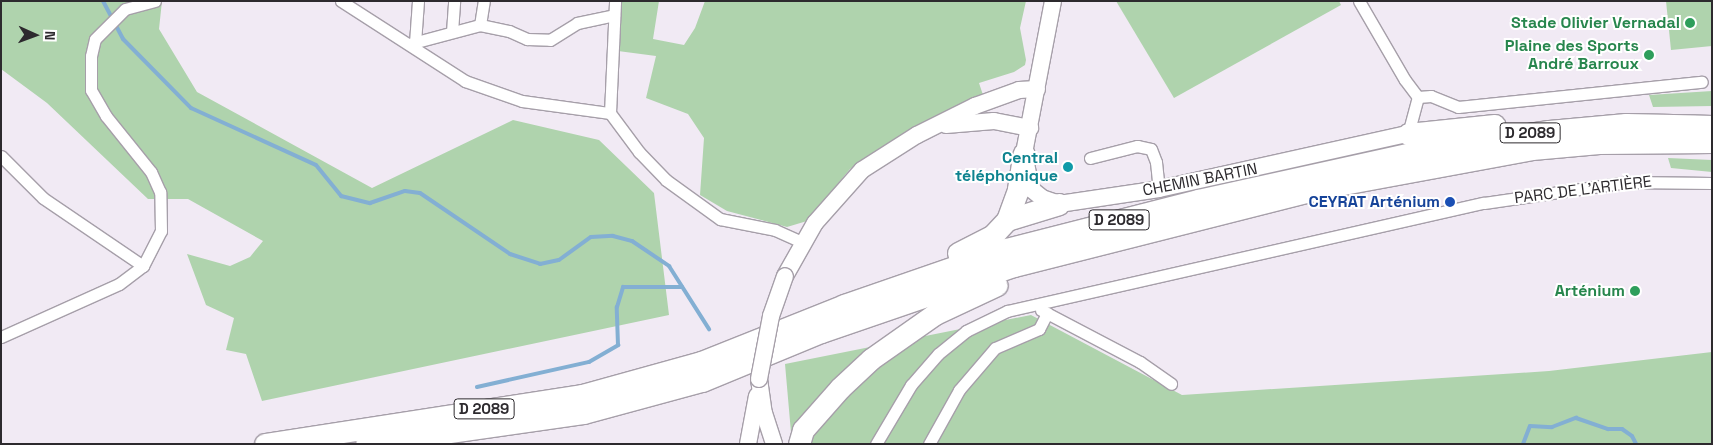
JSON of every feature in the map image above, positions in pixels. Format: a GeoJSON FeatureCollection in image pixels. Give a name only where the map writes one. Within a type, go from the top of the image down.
{"type":"FeatureCollection","features":[{"type":"Feature","properties":{"kind":"highway"},"geometry":{"type":"LineString","coordinates":[[1408,134],[1613,114],[1626,124]]}},
{"type":"Feature","properties":{"kind":"highway","name":"D 2089"},"geometry":{"type":"LineString","coordinates":[[265,444],[582,395],[701,362],[844,305],[1006,249],[1198,200],[1435,148],[1548,131],[1626,124],[1712,126]]}},
{"type":"Feature","properties":{"kind":"highway"},"geometry":{"type":"LineString","coordinates":[[1684,140],[1697,152],[1712,153]]}},
{"type":"Feature","properties":{"kind":"highway","name":"D 2089"},"geometry":{"type":"LineString","coordinates":[[366,444],[583,413],[702,381],[821,332],[921,296],[1064,252],[1318,189],[1440,165],[1599,142],[1684,140],[1712,142]]}},
{"type":"Feature","properties":{"kind":"highway"},"geometry":{"type":"LineString","coordinates":[[844,305],[882,280],[975,246],[993,235],[1007,220],[1018,189],[1024,153]]}},
{"type":"Feature","properties":{"kind":"highway"},"geometry":{"type":"LineString","coordinates":[[1007,220],[1059,204]]}},
{"type":"Feature","properties":{"kind":"highway"},"geometry":{"type":"LineString","coordinates":[[798,444],[803,430],[840,388],[902,336],[935,314],[1064,252]]}},
{"type":"Feature","properties":{"kind":"street"},"geometry":{"type":"LineString","coordinates":[[1,337],[97,296],[143,266],[161,231],[163,212],[160,192],[151,172],[106,116],[92,90],[90,56],[95,39],[125,9],[155,1]]}},
{"type":"Feature","properties":{"kind":"street"},"geometry":{"type":"LineString","coordinates":[[341,1],[412,44],[465,81],[522,101],[610,113]]}},
{"type":"Feature","properties":{"kind":"street"},"geometry":{"type":"LineString","coordinates":[[412,44],[418,1]]}},
{"type":"Feature","properties":{"kind":"street"},"geometry":{"type":"LineString","coordinates":[[452,32],[454,1]]}},
{"type":"Feature","properties":{"kind":"street"},"geometry":{"type":"LineString","coordinates":[[480,25],[484,1]]}},
{"type":"Feature","properties":{"kind":"street"},"geometry":{"type":"LineString","coordinates":[[615,1],[610,113],[639,152],[666,180],[720,219],[775,230],[802,242]]}},
{"type":"Feature","properties":{"kind":"street"},"geometry":{"type":"LineString","coordinates":[[1053,1],[1024,153],[1032,189],[1042,198],[1059,204]]}},
{"type":"Feature","properties":{"kind":"street"},"geometry":{"type":"LineString","coordinates":[[1360,1],[1418,97],[1408,134]]}},
{"type":"Feature","properties":{"kind":"street"},"geometry":{"type":"LineString","coordinates":[[412,44],[480,25],[509,31],[527,39],[550,40],[577,23],[614,15]]}},
{"type":"Feature","properties":{"kind":"street"},"geometry":{"type":"LineString","coordinates":[[1418,97],[1431,96],[1458,107],[1486,106],[1702,82]]}},
{"type":"Feature","properties":{"kind":"street"},"geometry":{"type":"LineString","coordinates":[[748,444],[772,316],[785,276],[802,242],[862,170],[916,135],[975,106],[1019,90],[1037,89]]}},
{"type":"Feature","properties":{"kind":"street"},"geometry":{"type":"LineString","coordinates":[[916,135],[954,123],[994,121],[1030,128]]}},
{"type":"Feature","properties":{"kind":"street","name":"CHEMIN BARTIN"},"geometry":{"type":"LineString","coordinates":[[1059,204],[1159,189],[1408,134]]}},
{"type":"Feature","properties":{"kind":"street"},"geometry":{"type":"LineString","coordinates":[[1090,158],[1137,146],[1151,149],[1156,162],[1159,189]]}},
{"type":"Feature","properties":{"kind":"street"},"geometry":{"type":"LineString","coordinates":[[1,156],[43,198],[143,266]]}},
{"type":"Feature","properties":{"kind":"street","name":"PARC DE L'ARTIÈRE"},"geometry":{"type":"LineString","coordinates":[[876,444],[911,385],[938,354],[966,331],[1007,311],[1484,203],[1628,182],[1712,183]]}},
{"type":"Feature","properties":{"kind":"street"},"geometry":{"type":"LineString","coordinates":[[1033,305],[1140,362],[1171,384]]}},
{"type":"Feature","properties":{"kind":"street"},"geometry":{"type":"LineString","coordinates":[[929,444],[959,390],[995,348],[1039,329],[1047,313]]}},
{"type":"Feature","properties":{"kind":"street"},"geometry":{"type":"LineString","coordinates":[[759,378],[764,413],[774,444]]}},
{"type":"Feature","properties":{"kind":"green space"},"geometry":{"type":"Polygon","coordinates":[[[1,1],[162,1],[159,29],[197,92],[372,188],[513,120],[599,140],[654,193],[669,315],[262,401],[246,354],[226,350],[234,318],[206,305],[187,254],[230,266],[250,257],[263,241],[188,199],[148,199],[47,103],[1,69],[1,1]]]}},
{"type":"Feature","properties":{"kind":"green space"},"geometry":{"type":"Polygon","coordinates":[[[622,1],[659,1],[653,39],[684,45],[695,28],[705,1],[1026,1],[1020,28],[1026,60],[1025,65],[1014,72],[979,83],[984,98],[910,131],[850,169],[807,221],[787,227],[727,211],[700,195],[704,138],[688,114],[646,98],[656,56],[618,51],[622,1]]]}},
{"type":"Feature","properties":{"kind":"green space"},"geometry":{"type":"Polygon","coordinates":[[[1116,1],[1339,1],[1341,5],[1174,98],[1116,1]]]}},
{"type":"Feature","properties":{"kind":"green space","name":"Stade Olivier Vernadal"},"geometry":{"type":"Polygon","coordinates":[[[1666,1],[1712,1],[1712,46],[1671,50],[1666,1]]]}},
{"type":"Feature","properties":{"kind":"green space"},"geometry":{"type":"Polygon","coordinates":[[[1712,91],[1712,106],[1653,107],[1649,95],[1712,91]]]}},
{"type":"Feature","properties":{"kind":"green space"},"geometry":{"type":"Polygon","coordinates":[[[1668,158],[1712,160],[1712,172],[1671,168],[1668,158]]]}},
{"type":"Feature","properties":{"kind":"green space"},"geometry":{"type":"Polygon","coordinates":[[[1031,315],[1182,395],[1549,371],[1712,352],[1712,444],[792,444],[785,364],[1031,315]]]}},
{"type":"Feature","properties":{"kind":"waterway"},"geometry":{"type":"LineString","coordinates":[[103,1],[123,39],[191,108],[316,165],[341,196],[370,203],[405,191],[420,193],[510,254],[540,264],[559,260],[591,237],[613,236],[632,241],[669,266],[709,329]]}},
{"type":"Feature","properties":{"kind":"waterway"},"geometry":{"type":"LineString","coordinates":[[477,387],[589,362],[618,345],[617,307],[623,287],[682,287]]}},
{"type":"Feature","properties":{"kind":"waterway"},"geometry":{"type":"LineString","coordinates":[[1523,444],[1530,426],[1552,427],[1576,418],[1608,429],[1622,429],[1632,436],[1636,444]]}},
{"type":"Feature","properties":{"kind":"place","name":"Stade Olivier Vernadal"},"geometry":{"type":"Point","coordinates":[1690,23]}},
{"type":"Feature","properties":{"kind":"place","name":"Plaine des Sports André Barroux"},"geometry":{"type":"Point","coordinates":[1649,55]}},
{"type":"Feature","properties":{"kind":"place","name":"Central téléphonique"},"geometry":{"type":"Point","coordinates":[1068,167]}},
{"type":"Feature","properties":{"kind":"place","name":"CEYRAT Arténium"},"geometry":{"type":"Point","coordinates":[1450,202]}},
{"type":"Feature","properties":{"kind":"place","name":"Arténium"},"geometry":{"type":"Point","coordinates":[1635,291]}}]}
